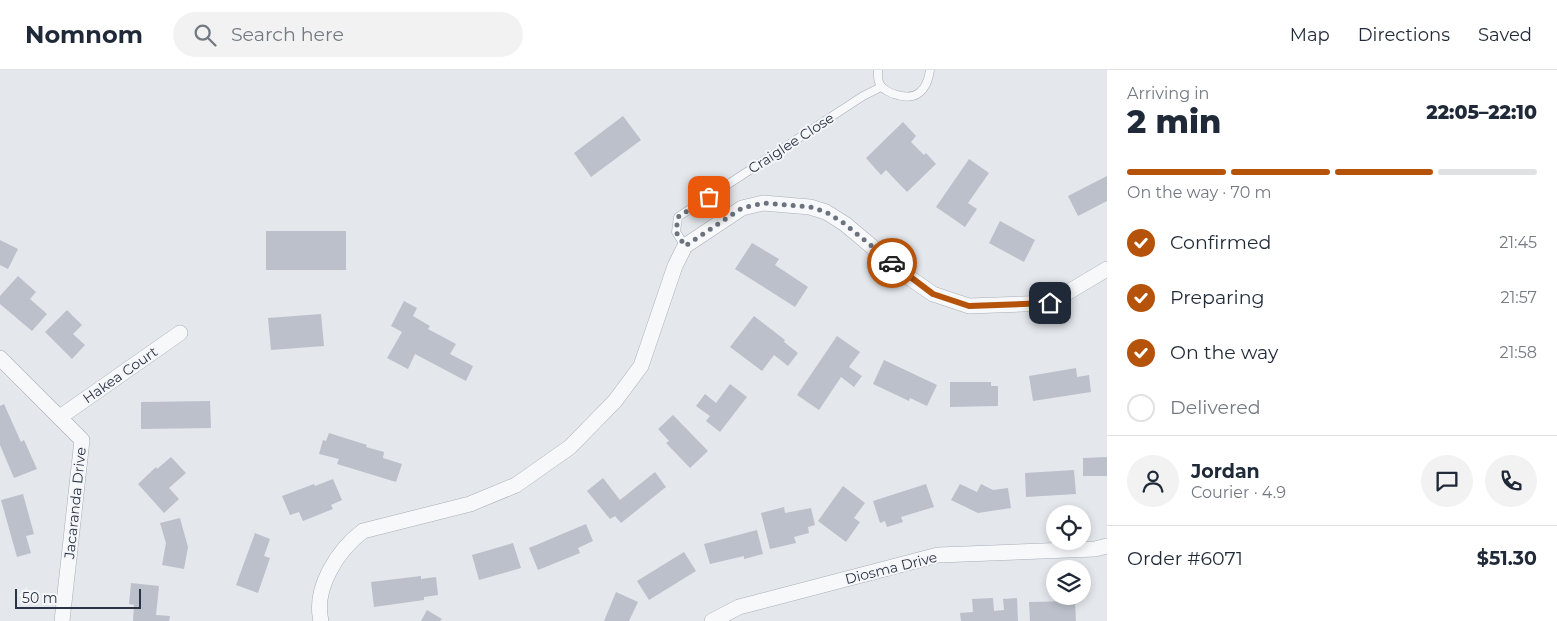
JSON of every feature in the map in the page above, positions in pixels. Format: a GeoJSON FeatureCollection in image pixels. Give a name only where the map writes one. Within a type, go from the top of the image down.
{"type":"FeatureCollection","features":[{"type":"Feature","properties":{"kind":"street"},"geometry":{"type":"LineString","coordinates":[[321,621],[320,602],[322,587],[335,562],[353,539],[363,531],[470,504],[516,485],[570,447],[615,401],[641,366],[675,266],[685,246],[742,208],[764,203],[810,207],[826,212],[845,224],[907,276],[933,294],[969,306],[1050,303],[1107,269]]}},
{"type":"Feature","properties":{"kind":"street","name":"Hakea Court"},"geometry":{"type":"LineString","coordinates":[[60,418],[180,333]]}},
{"type":"Feature","properties":{"kind":"street","name":"Jacaranda Drive"},"geometry":{"type":"LineString","coordinates":[[0,358],[82,440],[62,621]]}},
{"type":"Feature","properties":{"kind":"street","name":"Diosma Drive"},"geometry":{"type":"LineString","coordinates":[[712,621],[739,607],[938,556],[1095,549],[1107,546]]}},
{"type":"Feature","properties":{"kind":"lane"},"geometry":{"type":"LineString","coordinates":[[878,70],[878,79],[881,87],[892,94],[904,97],[915,96],[923,90],[929,79],[930,70]]}},
{"type":"Feature","properties":{"kind":"lane","name":"Craiglee Close"},"geometry":{"type":"LineString","coordinates":[[685,246],[676,232],[678,217],[863,96],[881,87]]}},
{"type":"Feature","properties":{"kind":"building"},"geometry":{"type":"Polygon","coordinates":[[[623,116],[641,140],[591,177],[574,153],[623,116]]]}},
{"type":"Feature","properties":{"kind":"building"},"geometry":{"type":"Polygon","coordinates":[[[903,122],[916,136],[911,142],[924,155],[926,153],[936,164],[907,192],[886,170],[881,175],[866,158],[903,122]]]}},
{"type":"Feature","properties":{"kind":"building"},"geometry":{"type":"Polygon","coordinates":[[[969,159],[989,173],[968,203],[977,209],[965,227],[936,207],[969,159]]]}},
{"type":"Feature","properties":{"kind":"building"},"geometry":{"type":"Polygon","coordinates":[[[1107,176],[1107,201],[1078,216],[1068,196],[1107,176]]]}},
{"type":"Feature","properties":{"kind":"building"},"geometry":{"type":"Polygon","coordinates":[[[1000,221],[1035,240],[1024,262],[989,243],[1000,221]]]}},
{"type":"Feature","properties":{"kind":"building"},"geometry":{"type":"Polygon","coordinates":[[[266,231],[346,231],[346,270],[266,270],[266,231]]]}},
{"type":"Feature","properties":{"kind":"building"},"geometry":{"type":"Polygon","coordinates":[[[0,240],[18,249],[8,269],[0,265],[0,240]]]}},
{"type":"Feature","properties":{"kind":"building"},"geometry":{"type":"Polygon","coordinates":[[[752,243],[779,259],[775,265],[808,287],[795,307],[735,269],[752,243]]]}},
{"type":"Feature","properties":{"kind":"building"},"geometry":{"type":"Polygon","coordinates":[[[18,276],[36,292],[30,299],[47,314],[32,331],[0,304],[0,296],[18,276]]]}},
{"type":"Feature","properties":{"kind":"building"},"geometry":{"type":"Polygon","coordinates":[[[404,301],[417,308],[413,316],[430,326],[428,329],[456,344],[450,354],[473,366],[466,381],[415,354],[408,369],[387,358],[402,332],[391,326],[404,301]]]}},
{"type":"Feature","properties":{"kind":"building"},"geometry":{"type":"Polygon","coordinates":[[[67,310],[82,325],[73,334],[85,345],[72,359],[45,332],[67,310]]]}},
{"type":"Feature","properties":{"kind":"building"},"geometry":{"type":"Polygon","coordinates":[[[321,314],[324,346],[271,350],[268,318],[321,314]]]}},
{"type":"Feature","properties":{"kind":"building"},"geometry":{"type":"Polygon","coordinates":[[[754,316],[785,340],[784,342],[798,353],[788,366],[774,355],[762,371],[730,347],[754,316]]]}},
{"type":"Feature","properties":{"kind":"building"},"geometry":{"type":"Polygon","coordinates":[[[837,336],[860,352],[849,367],[862,376],[854,387],[841,377],[819,410],[797,395],[837,336]]]}},
{"type":"Feature","properties":{"kind":"building"},"geometry":{"type":"Polygon","coordinates":[[[884,360],[937,385],[927,406],[910,398],[909,401],[873,384],[884,360]]]}},
{"type":"Feature","properties":{"kind":"building"},"geometry":{"type":"Polygon","coordinates":[[[1076,368],[1077,377],[1089,375],[1091,392],[1033,401],[1029,376],[1076,368]]]}},
{"type":"Feature","properties":{"kind":"building"},"geometry":{"type":"Polygon","coordinates":[[[950,382],[991,382],[991,386],[998,386],[998,406],[950,407],[950,382]]]}},
{"type":"Feature","properties":{"kind":"building"},"geometry":{"type":"Polygon","coordinates":[[[730,384],[747,397],[720,432],[706,421],[710,416],[696,406],[705,394],[716,403],[730,384]]]}},
{"type":"Feature","properties":{"kind":"building"},"geometry":{"type":"Polygon","coordinates":[[[210,401],[211,428],[141,429],[141,402],[210,401]]]}},
{"type":"Feature","properties":{"kind":"building"},"geometry":{"type":"Polygon","coordinates":[[[4,404],[21,442],[24,440],[37,469],[14,478],[0,445],[0,406],[4,404]]]}},
{"type":"Feature","properties":{"kind":"building"},"geometry":{"type":"Polygon","coordinates":[[[673,415],[708,451],[690,468],[666,443],[669,441],[658,429],[673,415]]]}},
{"type":"Feature","properties":{"kind":"building"},"geometry":{"type":"Polygon","coordinates":[[[329,433],[384,452],[383,458],[402,464],[396,482],[337,464],[339,459],[319,454],[323,440],[326,441],[329,433]]]}},
{"type":"Feature","properties":{"kind":"building"},"geometry":{"type":"Polygon","coordinates":[[[171,457],[186,473],[169,488],[179,499],[164,513],[138,484],[156,467],[157,469],[171,457]]]}},
{"type":"Feature","properties":{"kind":"building"},"geometry":{"type":"Polygon","coordinates":[[[1107,457],[1107,476],[1083,476],[1083,458],[1107,457]]]}},
{"type":"Feature","properties":{"kind":"building"},"geometry":{"type":"Polygon","coordinates":[[[1074,470],[1076,494],[1026,497],[1025,473],[1074,470]]]}},
{"type":"Feature","properties":{"kind":"building"},"geometry":{"type":"Polygon","coordinates":[[[655,472],[666,487],[621,523],[615,516],[610,519],[587,491],[603,478],[620,500],[655,472]]]}},
{"type":"Feature","properties":{"kind":"building"},"geometry":{"type":"Polygon","coordinates":[[[333,479],[342,500],[331,505],[333,509],[303,521],[299,512],[290,515],[282,496],[333,479]]]}},
{"type":"Feature","properties":{"kind":"building"},"geometry":{"type":"Polygon","coordinates":[[[926,484],[934,507],[901,517],[903,522],[887,527],[885,521],[880,523],[873,501],[926,484]]]}},
{"type":"Feature","properties":{"kind":"building"},"geometry":{"type":"Polygon","coordinates":[[[960,484],[977,492],[981,484],[993,490],[1008,488],[1011,508],[978,513],[951,500],[960,484]]]}},
{"type":"Feature","properties":{"kind":"building"},"geometry":{"type":"Polygon","coordinates":[[[843,486],[865,503],[854,518],[860,522],[846,542],[818,521],[843,486]]]}},
{"type":"Feature","properties":{"kind":"building"},"geometry":{"type":"Polygon","coordinates":[[[23,494],[34,534],[26,536],[31,553],[17,557],[1,500],[23,494]]]}},
{"type":"Feature","properties":{"kind":"building"},"geometry":{"type":"Polygon","coordinates":[[[784,507],[785,513],[811,508],[815,525],[808,527],[809,533],[794,537],[796,543],[770,549],[761,513],[784,507]]]}},
{"type":"Feature","properties":{"kind":"building"},"geometry":{"type":"Polygon","coordinates":[[[180,518],[188,547],[184,569],[162,565],[166,543],[160,523],[180,518]]]}},
{"type":"Feature","properties":{"kind":"building"},"geometry":{"type":"Polygon","coordinates":[[[586,524],[593,541],[578,548],[580,553],[538,570],[529,548],[586,524]]]}},
{"type":"Feature","properties":{"kind":"building"},"geometry":{"type":"Polygon","coordinates":[[[757,530],[763,554],[744,559],[744,556],[710,564],[704,544],[757,530]]]}},
{"type":"Feature","properties":{"kind":"building"},"geometry":{"type":"Polygon","coordinates":[[[255,533],[270,539],[264,556],[270,558],[258,593],[236,585],[255,533]]]}},
{"type":"Feature","properties":{"kind":"building"},"geometry":{"type":"Polygon","coordinates":[[[513,543],[521,568],[479,580],[472,555],[513,543]]]}},
{"type":"Feature","properties":{"kind":"building"},"geometry":{"type":"Polygon","coordinates":[[[684,552],[696,571],[649,600],[637,581],[684,552]]]}},
{"type":"Feature","properties":{"kind":"building"},"geometry":{"type":"Polygon","coordinates":[[[421,576],[421,579],[436,577],[438,595],[424,597],[424,600],[374,607],[371,582],[421,576]]]}},
{"type":"Feature","properties":{"kind":"building"},"geometry":{"type":"Polygon","coordinates":[[[131,583],[159,586],[156,615],[170,616],[169,621],[133,621],[134,605],[129,604],[131,583]]]}},
{"type":"Feature","properties":{"kind":"building"},"geometry":{"type":"Polygon","coordinates":[[[616,592],[638,602],[629,621],[604,621],[616,592]]]}},
{"type":"Feature","properties":{"kind":"building"},"geometry":{"type":"Polygon","coordinates":[[[993,598],[994,611],[1004,610],[1003,599],[1017,598],[1018,621],[961,621],[960,613],[973,612],[972,599],[993,598]]]}},
{"type":"Feature","properties":{"kind":"building"},"geometry":{"type":"Polygon","coordinates":[[[1029,602],[1046,602],[1046,605],[1075,605],[1076,621],[1030,621],[1029,602]]]}},
{"type":"Feature","properties":{"kind":"building"},"geometry":{"type":"Polygon","coordinates":[[[427,610],[442,619],[440,621],[421,621],[427,610]]]}},
{"type":"Feature","properties":{"kind":"way so far"},"geometry":{"type":"LineString","coordinates":[[709,197],[678,217],[676,232],[685,246],[742,208],[764,203],[810,207],[826,212],[845,224],[892,263]]}},
{"type":"Feature","properties":{"kind":"route"},"geometry":{"type":"LineString","coordinates":[[892,263],[933,294],[969,306],[1050,303]]}}]}
